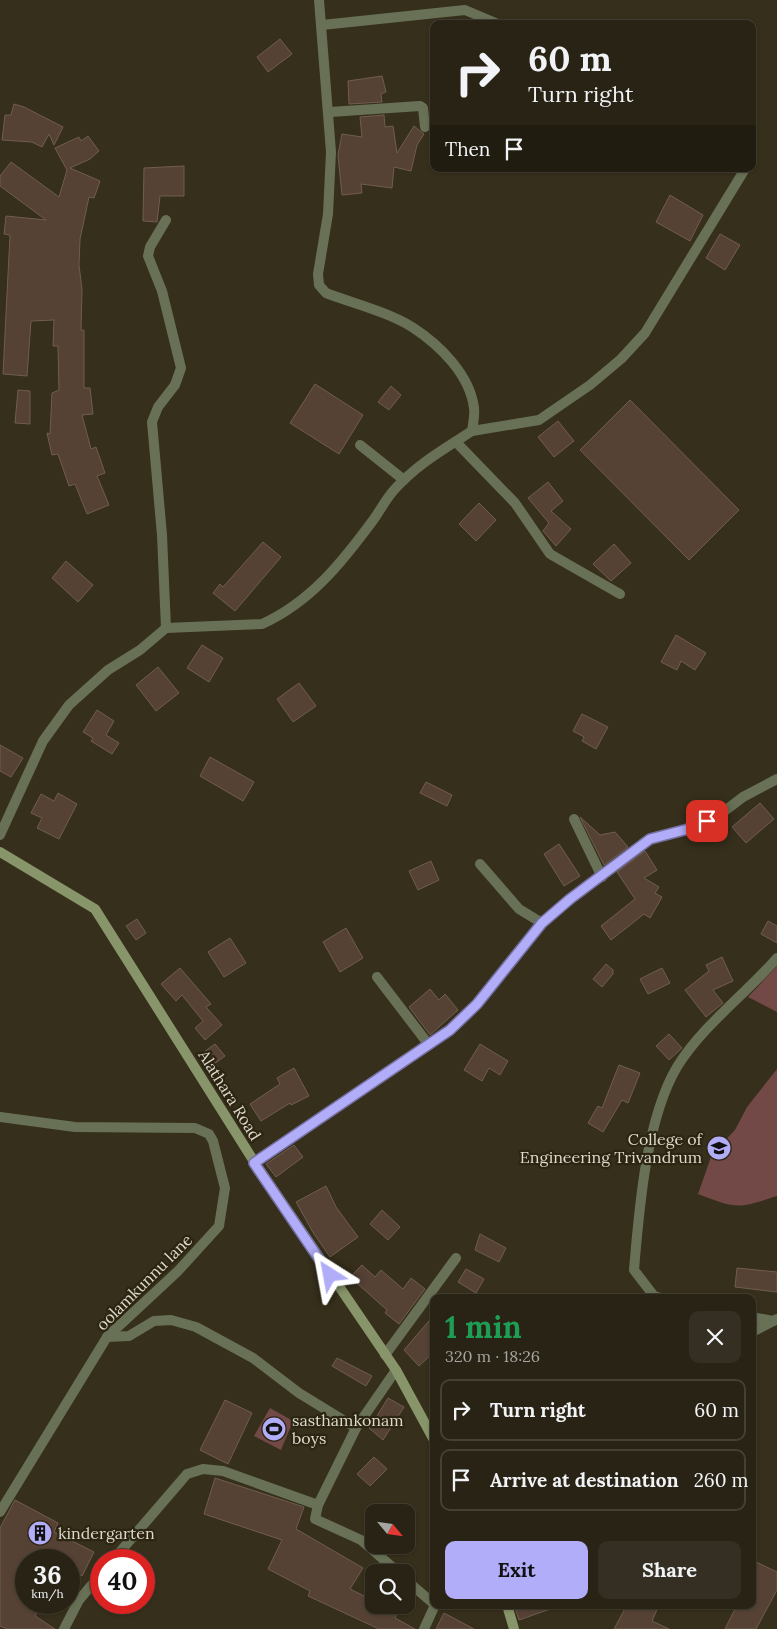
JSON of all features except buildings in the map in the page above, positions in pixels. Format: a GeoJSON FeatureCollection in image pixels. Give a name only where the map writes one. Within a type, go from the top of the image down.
{"type":"FeatureCollection","features":[{"type":"Feature","properties":{"kind":"street"},"geometry":{"type":"LineString","coordinates":[[319,0],[323,59],[330,112],[331,152],[328,214],[318,274],[319,285],[326,294],[412,327],[441,349],[458,370],[470,391],[475,409],[472,431]]}},
{"type":"Feature","properties":{"kind":"street"},"geometry":{"type":"LineString","coordinates":[[322,25],[465,10],[489,20]]}},
{"type":"Feature","properties":{"kind":"street"},"geometry":{"type":"LineString","coordinates":[[330,112],[420,106],[423,108],[425,127]]}},
{"type":"Feature","properties":{"kind":"street"},"geometry":{"type":"LineString","coordinates":[[0,835],[44,741],[69,705],[108,670],[140,650],[166,628],[262,624],[276,618],[302,601],[333,572],[393,491],[418,465],[472,431],[539,420],[590,385],[622,359],[645,333],[744,172]]}},
{"type":"Feature","properties":{"kind":"street"},"geometry":{"type":"LineString","coordinates":[[166,220],[150,247],[148,256],[162,291],[180,360],[178,378],[158,407],[152,422],[162,535],[166,628]]}},
{"type":"Feature","properties":{"kind":"street"},"geometry":{"type":"LineString","coordinates":[[456,442],[516,503],[550,554],[620,594]]}},
{"type":"Feature","properties":{"kind":"street"},"geometry":{"type":"LineString","coordinates":[[360,445],[404,480]]}},
{"type":"Feature","properties":{"kind":"street"},"geometry":{"type":"LineString","coordinates":[[254,1163],[450,1030],[477,1004],[542,923],[650,839],[692,828],[722,813],[743,797],[777,779]]}},
{"type":"Feature","properties":{"kind":"street"},"geometry":{"type":"LineString","coordinates":[[574,819],[602,877]]}},
{"type":"Feature","properties":{"kind":"street","name":"Alathara Road"},"geometry":{"type":"LineString","coordinates":[[0,852],[95,909],[254,1163],[396,1370],[430,1433]]}},
{"type":"Feature","properties":{"kind":"street"},"geometry":{"type":"LineString","coordinates":[[480,864],[518,908],[542,923]]}},
{"type":"Feature","properties":{"kind":"street"},"geometry":{"type":"LineString","coordinates":[[652,1294],[634,1270],[639,1213],[652,1138],[663,1100],[677,1067],[707,1028],[750,988],[777,958]]}},
{"type":"Feature","properties":{"kind":"street"},"geometry":{"type":"LineString","coordinates":[[376,977],[429,1045]]}},
{"type":"Feature","properties":{"kind":"street","name":"oolamkunnu lane"},"geometry":{"type":"LineString","coordinates":[[0,1117],[75,1127],[185,1126],[202,1130],[209,1134],[213,1141],[226,1188],[219,1226],[178,1271],[107,1337],[0,1512]]}},
{"type":"Feature","properties":{"kind":"street"},"geometry":{"type":"LineString","coordinates":[[385,1355],[456,1258]]}},
{"type":"Feature","properties":{"kind":"street"},"geometry":{"type":"LineString","coordinates":[[756,1318],[775,1320]]}},
{"type":"Feature","properties":{"kind":"street"},"geometry":{"type":"LineString","coordinates":[[107,1337],[129,1336],[154,1321],[171,1320],[196,1327],[253,1358],[299,1393],[356,1428]]}},
{"type":"Feature","properties":{"kind":"street"},"geometry":{"type":"LineString","coordinates":[[756,1330],[775,1320]]}},
{"type":"Feature","properties":{"kind":"street"},"geometry":{"type":"LineString","coordinates":[[389,1564],[361,1540],[315,1519],[318,1505],[356,1428],[396,1370]]}},
{"type":"Feature","properties":{"kind":"street"},"geometry":{"type":"LineString","coordinates":[[122,1549],[186,1474],[203,1469],[223,1471],[318,1505]]}},
{"type":"Feature","properties":{"kind":"street"},"geometry":{"type":"LineString","coordinates":[[64,1629],[79,1600],[90,1587]]}},
{"type":"Feature","properties":{"kind":"street"},"geometry":{"type":"LineString","coordinates":[[415,1588],[430,1601]]}},
{"type":"Feature","properties":{"kind":"street"},"geometry":{"type":"LineString","coordinates":[[424,1629],[432,1609]]}},
{"type":"Feature","properties":{"kind":"street"},"geometry":{"type":"LineString","coordinates":[[508,1609],[514,1629]]}},
{"type":"Feature","properties":{"kind":"shaded area"},"geometry":{"type":"Polygon","coordinates":[[[777,966],[777,1012],[748,997],[777,966]]]}},
{"type":"Feature","properties":{"kind":"shaded area"},"geometry":{"type":"Polygon","coordinates":[[[777,1069],[777,1196],[737,1206],[698,1194],[712,1154],[735,1130],[747,1107],[777,1069]]]}},
{"type":"Feature","properties":{"kind":"shaded area","name":"sasthamkonam boys"},"geometry":{"type":"Polygon","coordinates":[[[270,1408],[293,1421],[281,1450],[254,1436],[270,1408]]]}},
{"type":"Feature","properties":{"kind":"place","name":"College of Engineering Trivandrum"},"geometry":{"type":"Point","coordinates":[719,1148]}},
{"type":"Feature","properties":{"kind":"place","name":"sasthamkonam boys"},"geometry":{"type":"Point","coordinates":[274,1429]}},
{"type":"Feature","properties":{"kind":"place","name":"kindergarten"},"geometry":{"type":"Point","coordinates":[40,1533]}},
{"type":"Feature","properties":{"kind":"route"},"geometry":{"type":"LineString","coordinates":[[330,1275],[254,1163],[450,1030],[477,1004],[542,923],[570,899],[602,877],[650,839],[692,828],[707,821]]}}]}
